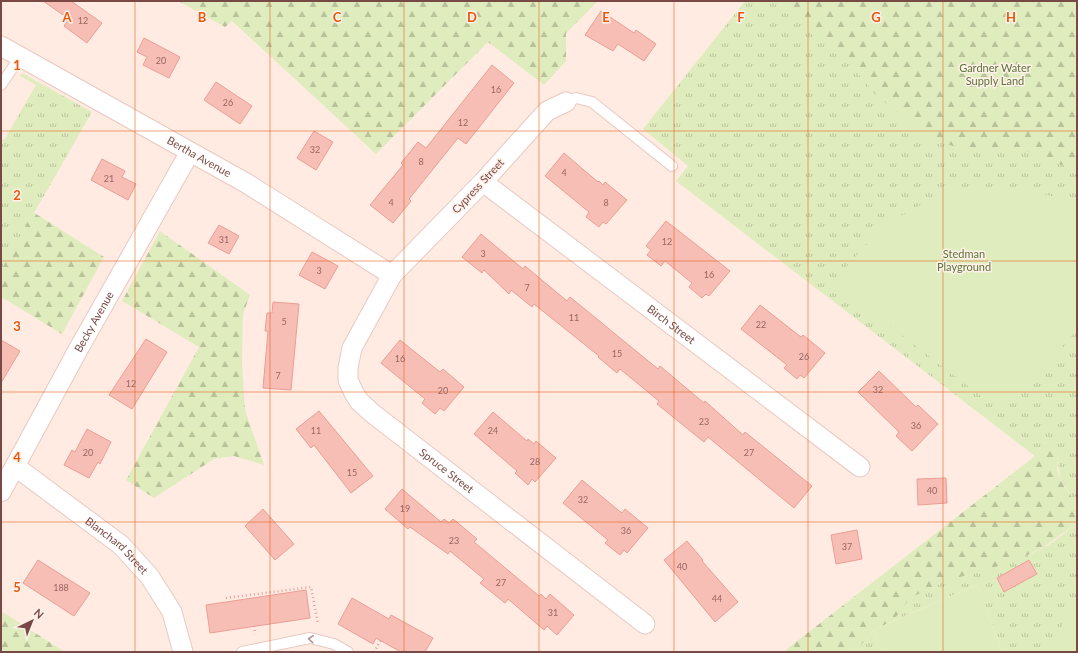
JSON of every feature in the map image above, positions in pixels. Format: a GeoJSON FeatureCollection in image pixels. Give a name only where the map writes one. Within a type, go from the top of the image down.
{"type":"FeatureCollection","features":[{"type":"Feature","properties":{"kind":"street","name":"Bertha Avenue"},"geometry":{"type":"LineString","coordinates":[[1,46],[252,186],[392,275]]}},
{"type":"Feature","properties":{"kind":"street","name":"Cypress Street"},"geometry":{"type":"LineString","coordinates":[[392,275],[483,182],[547,111],[566,102]]}},
{"type":"Feature","properties":{"kind":"street","name":"Becky Avenue"},"geometry":{"type":"LineString","coordinates":[[1,492],[16,467],[79,348],[190,152]]}},
{"type":"Feature","properties":{"kind":"street","name":"Birch Street"},"geometry":{"type":"LineString","coordinates":[[483,182],[860,467]]}},
{"type":"Feature","properties":{"kind":"street","name":"Spruce Street"},"geometry":{"type":"LineString","coordinates":[[392,275],[352,348],[348,376],[359,401],[372,413],[645,624]]}},
{"type":"Feature","properties":{"kind":"street","name":"Blanchard Street"},"geometry":{"type":"LineString","coordinates":[[16,467],[121,545],[150,577],[172,612],[183,652]]}},
{"type":"Feature","properties":{"kind":"lane"},"geometry":{"type":"LineString","coordinates":[[1,85],[20,57]]}},
{"type":"Feature","properties":{"kind":"lane"},"geometry":{"type":"LineString","coordinates":[[566,102],[576,98],[592,102],[672,166]]}},
{"type":"Feature","properties":{"kind":"lane"},"geometry":{"type":"LineString","coordinates":[[242,652],[310,638],[334,644],[348,652]]}},
{"type":"Feature","properties":{"kind":"path"},"geometry":{"type":"LineString","coordinates":[[226,598],[311,587],[321,641]]}},
{"type":"Feature","properties":{"kind":"path"},"geometry":{"type":"LineString","coordinates":[[374,652],[380,640]]}},
{"type":"Feature","properties":{"kind":"green space"},"geometry":{"type":"Polygon","coordinates":[[[178,1],[598,1],[566,33],[566,61],[544,85],[488,42],[376,154],[232,21],[225,27],[178,1]]]}},
{"type":"Feature","properties":{"kind":"green space","name":"Stedman Playground"},"geometry":{"type":"Polygon","coordinates":[[[745,1],[1077,1],[1077,510],[1062,480],[1060,474],[1059,457],[1046,441],[1035,456],[676,181],[688,166],[643,129],[745,1]]]}},
{"type":"Feature","properties":{"kind":"green space","name":"Gardner Water Supply Land"},"geometry":{"type":"Polygon","coordinates":[[[778,1],[1077,1],[1077,171],[1021,149],[956,147],[928,138],[875,94],[840,52],[813,35],[778,1]]]}},
{"type":"Feature","properties":{"kind":"green space"},"geometry":{"type":"Polygon","coordinates":[[[22,73],[92,112],[3,267],[1,266],[1,139],[4,140],[36,85],[20,76],[22,73]]]}},
{"type":"Feature","properties":{"kind":"green space"},"geometry":{"type":"Polygon","coordinates":[[[994,187],[1036,192],[1077,204],[1077,330],[1019,394],[1010,401],[990,403],[834,283],[869,242],[882,230],[910,210],[926,202],[961,190],[994,187]]]}},
{"type":"Feature","properties":{"kind":"green space"},"geometry":{"type":"Polygon","coordinates":[[[33,212],[104,257],[62,334],[3,298],[1,301],[1,266],[3,267],[33,212]]]}},
{"type":"Feature","properties":{"kind":"green space"},"geometry":{"type":"Polygon","coordinates":[[[160,231],[250,295],[243,314],[242,363],[245,410],[264,465],[234,456],[214,459],[154,498],[126,480],[199,347],[122,301],[160,231]]]}},
{"type":"Feature","properties":{"kind":"green space"},"geometry":{"type":"Polygon","coordinates":[[[1046,441],[1056,449],[1059,457],[1057,470],[1064,486],[1074,501],[1077,510],[1077,520],[1070,528],[1045,546],[1016,561],[946,581],[910,598],[893,621],[873,630],[866,640],[853,652],[783,652],[1035,456],[1046,441]]]}},
{"type":"Feature","properties":{"kind":"green space"},"geometry":{"type":"Polygon","coordinates":[[[1077,520],[1077,652],[1002,652],[977,585],[893,621],[908,599],[931,586],[1020,558],[1041,549],[1060,537],[1077,520]]]}},
{"type":"Feature","properties":{"kind":"green space"},"geometry":{"type":"Polygon","coordinates":[[[977,585],[1002,652],[881,652],[873,630],[977,585]]]}},
{"type":"Feature","properties":{"kind":"green space"},"geometry":{"type":"Polygon","coordinates":[[[1077,598],[1077,652],[1048,652],[1077,598]]]}},
{"type":"Feature","properties":{"kind":"green space"},"geometry":{"type":"Polygon","coordinates":[[[1,611],[65,652],[1,652],[1,611]]]}},
{"type":"Feature","properties":{"kind":"green space"},"geometry":{"type":"Polygon","coordinates":[[[873,630],[881,652],[853,652],[866,640],[873,630]]]}},
{"type":"Feature","properties":{"kind":"building"},"geometry":{"type":"Polygon","coordinates":[[[43,1],[71,1],[102,23],[87,43],[64,26],[69,19],[43,1]]]}},
{"type":"Feature","properties":{"kind":"building"},"geometry":{"type":"Polygon","coordinates":[[[601,11],[634,33],[636,30],[656,44],[644,61],[618,44],[613,51],[585,35],[601,11]]]}},
{"type":"Feature","properties":{"kind":"building"},"geometry":{"type":"Polygon","coordinates":[[[144,38],[180,57],[169,78],[143,65],[147,57],[137,52],[144,38]]]}},
{"type":"Feature","properties":{"kind":"building"},"geometry":{"type":"Polygon","coordinates":[[[492,65],[514,83],[466,144],[458,138],[409,199],[411,201],[393,223],[370,205],[403,165],[401,163],[418,142],[426,148],[492,65]]]}},
{"type":"Feature","properties":{"kind":"building"},"geometry":{"type":"Polygon","coordinates":[[[216,82],[252,106],[240,124],[204,100],[216,82]]]}},
{"type":"Feature","properties":{"kind":"building"},"geometry":{"type":"Polygon","coordinates":[[[314,131],[333,142],[316,170],[297,158],[314,131]]]}},
{"type":"Feature","properties":{"kind":"building"},"geometry":{"type":"Polygon","coordinates":[[[564,153],[598,182],[599,181],[603,185],[605,182],[627,200],[606,224],[603,222],[599,227],[586,217],[589,212],[545,176],[564,153]]]}},
{"type":"Feature","properties":{"kind":"building"},"geometry":{"type":"Polygon","coordinates":[[[102,159],[125,171],[122,177],[136,184],[128,200],[91,180],[102,159]]]}},
{"type":"Feature","properties":{"kind":"building"},"geometry":{"type":"Polygon","coordinates":[[[666,221],[730,271],[709,296],[706,294],[702,298],[689,287],[692,283],[665,261],[661,266],[647,255],[651,250],[646,246],[666,221]]]}},
{"type":"Feature","properties":{"kind":"building"},"geometry":{"type":"Polygon","coordinates":[[[219,225],[239,236],[229,254],[208,243],[219,225]]]}},
{"type":"Feature","properties":{"kind":"building"},"geometry":{"type":"Polygon","coordinates":[[[481,234],[523,269],[525,266],[567,301],[570,297],[658,369],[660,366],[704,403],[705,401],[743,435],[745,432],[812,486],[794,508],[708,437],[704,442],[657,404],[659,401],[620,369],[617,373],[598,357],[599,356],[534,304],[532,307],[511,290],[509,294],[484,270],[482,273],[462,257],[481,234]]]}},
{"type":"Feature","properties":{"kind":"building"},"geometry":{"type":"Polygon","coordinates":[[[312,252],[338,266],[325,289],[299,275],[312,252]]]}},
{"type":"Feature","properties":{"kind":"building"},"geometry":{"type":"Polygon","coordinates":[[[273,302],[299,304],[291,390],[263,388],[268,331],[265,331],[267,313],[272,313],[273,302]]]}},
{"type":"Feature","properties":{"kind":"building"},"geometry":{"type":"Polygon","coordinates":[[[760,305],[801,337],[803,335],[825,353],[804,378],[800,375],[797,379],[784,368],[787,365],[741,329],[760,305]]]}},
{"type":"Feature","properties":{"kind":"building"},"geometry":{"type":"Polygon","coordinates":[[[146,339],[167,352],[132,409],[109,395],[146,339]]]}},
{"type":"Feature","properties":{"kind":"building"},"geometry":{"type":"Polygon","coordinates":[[[1,340],[20,351],[1,383],[1,340]]]}},
{"type":"Feature","properties":{"kind":"building"},"geometry":{"type":"Polygon","coordinates":[[[400,340],[440,372],[443,369],[464,387],[444,411],[440,408],[435,414],[422,403],[425,399],[381,363],[400,340]]]}},
{"type":"Feature","properties":{"kind":"building"},"geometry":{"type":"Polygon","coordinates":[[[879,371],[916,407],[918,405],[938,424],[912,451],[896,436],[899,432],[858,392],[879,371]]]}},
{"type":"Feature","properties":{"kind":"building"},"geometry":{"type":"Polygon","coordinates":[[[319,411],[373,476],[351,493],[314,445],[311,448],[296,429],[319,411]]]}},
{"type":"Feature","properties":{"kind":"building"},"geometry":{"type":"Polygon","coordinates":[[[493,412],[527,441],[528,439],[534,444],[536,441],[556,458],[535,482],[532,479],[528,485],[515,473],[517,471],[474,434],[493,412]]]}},
{"type":"Feature","properties":{"kind":"building"},"geometry":{"type":"Polygon","coordinates":[[[87,429],[111,442],[100,464],[98,462],[89,478],[64,465],[72,450],[75,452],[87,429]]]}},
{"type":"Feature","properties":{"kind":"building"},"geometry":{"type":"Polygon","coordinates":[[[946,478],[947,503],[918,505],[917,479],[946,478]]]}},
{"type":"Feature","properties":{"kind":"building"},"geometry":{"type":"Polygon","coordinates":[[[582,480],[622,513],[625,509],[648,528],[627,553],[624,550],[620,555],[605,543],[608,540],[563,503],[582,480]]]}},
{"type":"Feature","properties":{"kind":"building"},"geometry":{"type":"Polygon","coordinates":[[[402,489],[441,522],[444,519],[449,523],[453,519],[477,539],[474,542],[539,596],[541,594],[546,599],[550,594],[574,615],[557,635],[547,626],[544,630],[508,599],[505,603],[480,583],[484,579],[450,551],[448,554],[410,527],[408,529],[385,509],[402,489]]]}},
{"type":"Feature","properties":{"kind":"building"},"geometry":{"type":"Polygon","coordinates":[[[263,509],[294,544],[275,560],[245,526],[263,509]]]}},
{"type":"Feature","properties":{"kind":"building"},"geometry":{"type":"Polygon","coordinates":[[[857,530],[862,559],[836,564],[831,535],[857,530]]]}},
{"type":"Feature","properties":{"kind":"building"},"geometry":{"type":"Polygon","coordinates":[[[687,541],[703,560],[702,561],[738,602],[715,622],[664,560],[687,541]]]}},
{"type":"Feature","properties":{"kind":"building"},"geometry":{"type":"Polygon","coordinates":[[[38,560],[90,593],[74,616],[23,583],[38,560]]]}},
{"type":"Feature","properties":{"kind":"building"},"geometry":{"type":"Polygon","coordinates":[[[1029,560],[1037,574],[1004,592],[997,578],[1029,560]]]}},
{"type":"Feature","properties":{"kind":"building"},"geometry":{"type":"Polygon","coordinates":[[[306,590],[310,618],[210,633],[206,605],[306,590]]]}},
{"type":"Feature","properties":{"kind":"building"},"geometry":{"type":"Polygon","coordinates":[[[352,598],[389,619],[391,615],[433,638],[425,652],[401,652],[376,638],[373,644],[338,624],[352,598]]]}}]}
